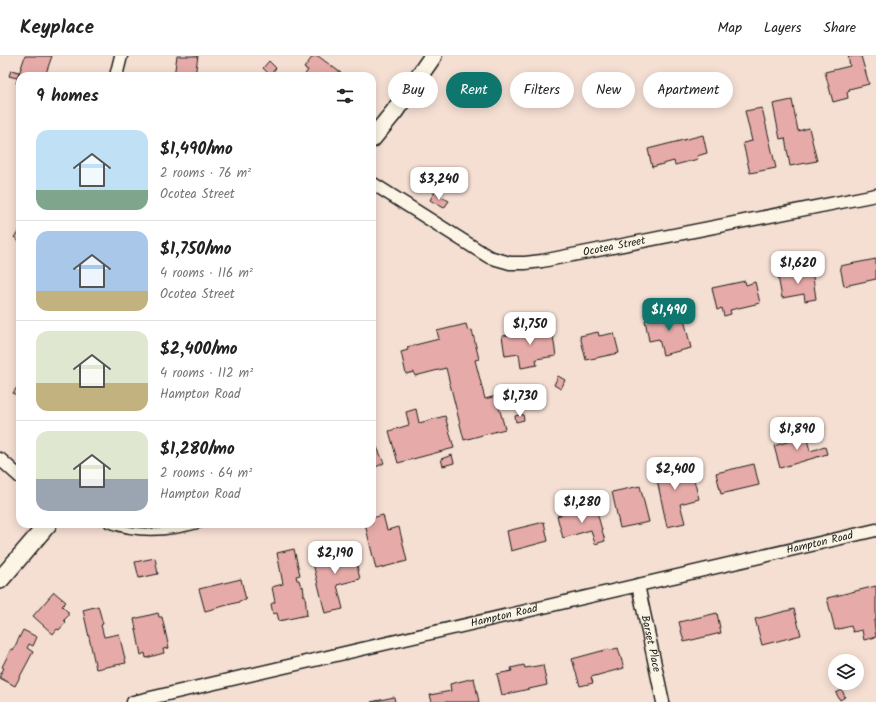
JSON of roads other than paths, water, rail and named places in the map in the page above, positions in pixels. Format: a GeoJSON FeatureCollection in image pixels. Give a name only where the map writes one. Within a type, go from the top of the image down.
{"type":"FeatureCollection","features":[{"type":"Feature","properties":{"kind":"street"},"geometry":{"type":"LineString","coordinates":[[117,72],[122,56]]}},
{"type":"Feature","properties":{"kind":"street"},"geometry":{"type":"LineString","coordinates":[[376,134],[394,112],[433,56]]}},
{"type":"Feature","properties":{"kind":"street","name":"Ocotea Street"},"geometry":{"type":"LineString","coordinates":[[376,186],[489,257],[510,263],[542,261],[876,195]]}},
{"type":"Feature","properties":{"kind":"street"},"geometry":{"type":"LineString","coordinates":[[0,459],[16,473]]}},
{"type":"Feature","properties":{"kind":"street"},"geometry":{"type":"LineString","coordinates":[[0,580],[45,528]]}},
{"type":"Feature","properties":{"kind":"street","name":"Hampton Road"},"geometry":{"type":"LineString","coordinates":[[133,702],[876,530]]}},
{"type":"Feature","properties":{"kind":"street","name":"Barset Place"},"geometry":{"type":"LineString","coordinates":[[638,585],[663,702]]}},
{"type":"Feature","properties":{"kind":"lane"},"geometry":{"type":"LineString","coordinates":[[119,528],[151,533],[186,528]]}}]}
